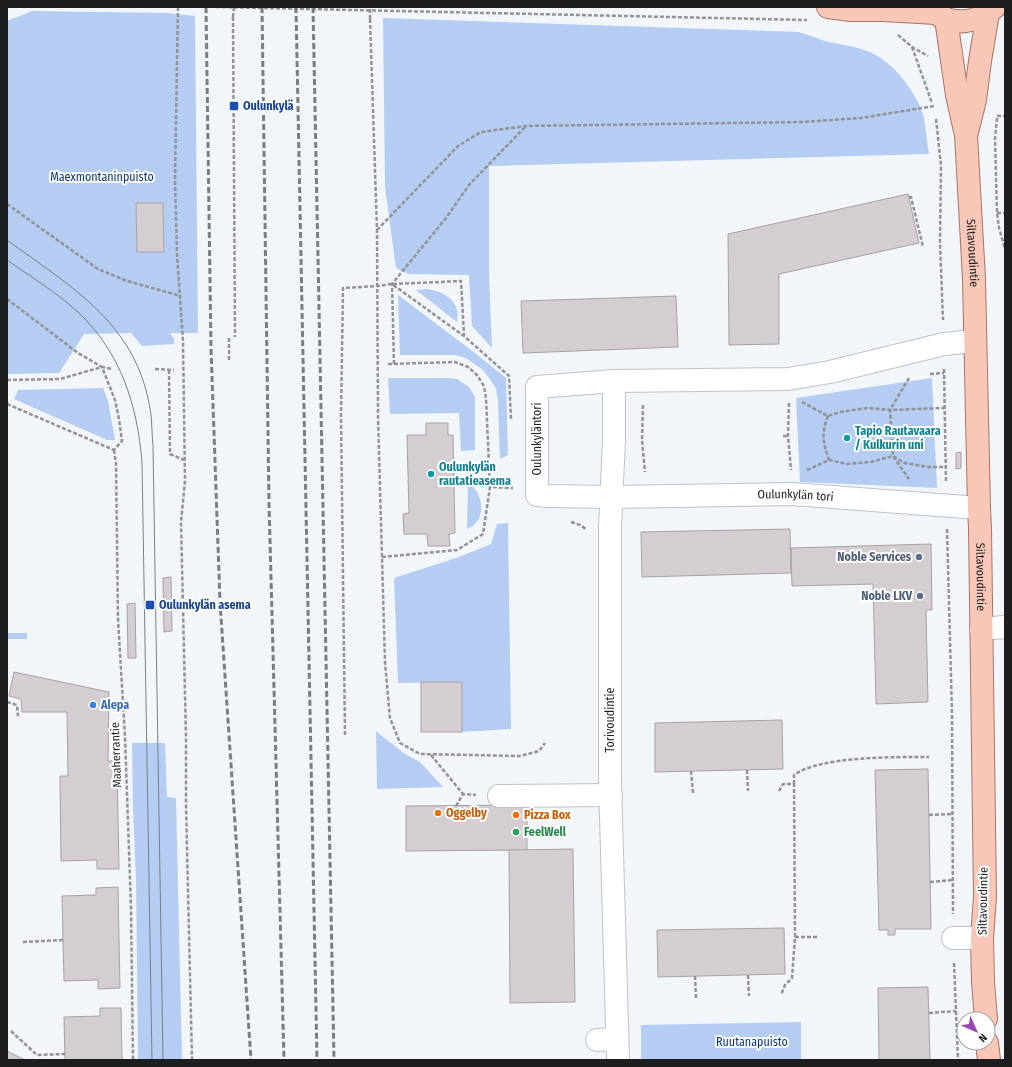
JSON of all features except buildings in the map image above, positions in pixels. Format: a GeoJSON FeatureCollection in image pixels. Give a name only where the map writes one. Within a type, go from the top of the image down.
{"type":"FeatureCollection","features":[{"type":"Feature","properties":{"kind":"main road"},"geometry":{"type":"LineString","coordinates":[[828,7],[851,10],[937,13],[957,22],[979,18],[992,10]]}},
{"type":"Feature","properties":{"kind":"main road","name":"Siltavoudintie"},"geometry":{"type":"LineString","coordinates":[[966,135],[975,100],[980,61],[992,10]]}},
{"type":"Feature","properties":{"kind":"main road","name":"Siltavoudintie"},"geometry":{"type":"LineString","coordinates":[[937,13],[966,135],[974,279],[980,528],[985,897],[982,938],[985,1011]]}},
{"type":"Feature","properties":{"kind":"street"},"geometry":{"type":"LineString","coordinates":[[614,381],[788,387],[830,372],[944,344],[975,341]]}},
{"type":"Feature","properties":{"kind":"street","name":"Oulunkyläntori"},"geometry":{"type":"LineString","coordinates":[[612,497],[548,496],[537,494],[537,387],[614,381]]}},
{"type":"Feature","properties":{"kind":"street","name":"Torivoudintie"},"geometry":{"type":"LineString","coordinates":[[611,1046],[610,600],[614,381]]}},
{"type":"Feature","properties":{"kind":"street","name":"Oulunkylän tori"},"geometry":{"type":"LineString","coordinates":[[612,497],[792,486],[947,506],[979,508]]}},
{"type":"Feature","properties":{"kind":"street"},"geometry":{"type":"LineString","coordinates":[[981,629],[1005,627]]}},
{"type":"Feature","properties":{"kind":"street"},"geometry":{"type":"LineString","coordinates":[[499,796],[611,795]]}},
{"type":"Feature","properties":{"kind":"street"},"geometry":{"type":"LineString","coordinates":[[954,938],[982,938]]}},
{"type":"Feature","properties":{"kind":"path"},"geometry":{"type":"LineString","coordinates":[[178,7],[176,178],[177,254],[183,341],[185,481],[182,530],[192,1060]]}},
{"type":"Feature","properties":{"kind":"path"},"geometry":{"type":"LineString","coordinates":[[216,7],[809,20]]}},
{"type":"Feature","properties":{"kind":"path"},"geometry":{"type":"LineString","coordinates":[[234,7],[235,338]]}},
{"type":"Feature","properties":{"kind":"path"},"geometry":{"type":"LineString","coordinates":[[370,7],[377,230],[378,417],[385,663],[390,718],[400,743],[420,754],[520,756],[539,751],[545,743]]}},
{"type":"Feature","properties":{"kind":"path"},"geometry":{"type":"LineString","coordinates":[[912,47],[924,84],[934,106],[934,111]]}},
{"type":"Feature","properties":{"kind":"path"},"geometry":{"type":"LineString","coordinates":[[377,230],[458,146],[481,132],[526,126],[802,122],[861,118],[934,106]]}},
{"type":"Feature","properties":{"kind":"path"},"geometry":{"type":"LineString","coordinates":[[998,110],[994,139],[997,213],[999,228],[1005,249]]}},
{"type":"Feature","properties":{"kind":"path"},"geometry":{"type":"LineString","coordinates":[[929,1013],[956,1011],[952,814],[952,714],[946,550],[947,506],[945,467],[944,344],[940,243],[940,165],[935,116]]}},
{"type":"Feature","properties":{"kind":"path"},"geometry":{"type":"LineString","coordinates":[[997,116],[1005,116]]}},
{"type":"Feature","properties":{"kind":"path"},"geometry":{"type":"LineString","coordinates":[[394,364],[392,284],[446,218],[469,185],[526,126]]}},
{"type":"Feature","properties":{"kind":"path"},"geometry":{"type":"LineString","coordinates":[[909,197],[912,197],[923,247]]}},
{"type":"Feature","properties":{"kind":"path"},"geometry":{"type":"LineString","coordinates":[[7,204],[98,269],[127,281],[181,296]]}},
{"type":"Feature","properties":{"kind":"path"},"geometry":{"type":"LineString","coordinates":[[997,213],[1005,213]]}},
{"type":"Feature","properties":{"kind":"path"},"geometry":{"type":"LineString","coordinates":[[345,735],[341,416],[343,288],[461,281],[464,336]]}},
{"type":"Feature","properties":{"kind":"path"},"geometry":{"type":"LineString","coordinates":[[392,284],[464,336],[509,376]]}},
{"type":"Feature","properties":{"kind":"path"},"geometry":{"type":"LineString","coordinates":[[7,299],[78,353],[102,367],[112,369]]}},
{"type":"Feature","properties":{"kind":"path"},"geometry":{"type":"LineString","coordinates":[[229,338],[229,361]]}},
{"type":"Feature","properties":{"kind":"path"},"geometry":{"type":"LineString","coordinates":[[382,558],[457,550],[483,534],[490,487],[486,398],[484,386],[477,375],[468,367],[456,362],[388,364]]}},
{"type":"Feature","properties":{"kind":"path"},"geometry":{"type":"LineString","coordinates":[[7,380],[60,379],[102,367]]}},
{"type":"Feature","properties":{"kind":"path"},"geometry":{"type":"LineString","coordinates":[[7,404],[114,450],[122,441],[119,419],[115,400],[102,367]]}},
{"type":"Feature","properties":{"kind":"path"},"geometry":{"type":"LineString","coordinates":[[155,369],[174,370]]}},
{"type":"Feature","properties":{"kind":"path"},"geometry":{"type":"LineString","coordinates":[[168,370],[170,454],[184,460]]}},
{"type":"Feature","properties":{"kind":"path"},"geometry":{"type":"LineString","coordinates":[[924,375],[944,372]]}},
{"type":"Feature","properties":{"kind":"path"},"geometry":{"type":"LineString","coordinates":[[893,456],[890,410],[910,376],[902,377]]}},
{"type":"Feature","properties":{"kind":"path"},"geometry":{"type":"LineString","coordinates":[[788,387],[828,416]]}},
{"type":"Feature","properties":{"kind":"path"},"geometry":{"type":"LineString","coordinates":[[788,387],[788,436],[792,486]]}},
{"type":"Feature","properties":{"kind":"path"},"geometry":{"type":"LineString","coordinates":[[645,402],[642,406],[643,455],[644,471],[649,475]]}},
{"type":"Feature","properties":{"kind":"path"},"geometry":{"type":"LineString","coordinates":[[829,460],[824,445],[823,428],[828,416],[840,412],[867,408],[890,410],[944,408]]}},
{"type":"Feature","properties":{"kind":"path"},"geometry":{"type":"LineString","coordinates":[[783,436],[788,436]]}},
{"type":"Feature","properties":{"kind":"path","name":"Maaherrantie"},"geometry":{"type":"LineString","coordinates":[[114,450],[116,464],[118,619],[131,908],[133,1060]]}},
{"type":"Feature","properties":{"kind":"path"},"geometry":{"type":"LineString","coordinates":[[792,486],[829,460],[847,464],[871,462],[893,456],[904,463],[929,467],[945,467]]}},
{"type":"Feature","properties":{"kind":"path"},"geometry":{"type":"LineString","coordinates":[[490,487],[513,488]]}},
{"type":"Feature","properties":{"kind":"path"},"geometry":{"type":"LineString","coordinates":[[7,702],[17,705],[18,716]]}},
{"type":"Feature","properties":{"kind":"path"},"geometry":{"type":"LineString","coordinates":[[431,755],[463,794]]}},
{"type":"Feature","properties":{"kind":"path"},"geometry":{"type":"LineString","coordinates":[[781,995],[785,985],[792,978],[795,937],[794,775],[801,770],[813,766],[851,760],[929,757]]}},
{"type":"Feature","properties":{"kind":"path"},"geometry":{"type":"LineString","coordinates":[[747,770],[748,792]]}},
{"type":"Feature","properties":{"kind":"path"},"geometry":{"type":"LineString","coordinates":[[691,771],[693,793]]}},
{"type":"Feature","properties":{"kind":"path"},"geometry":{"type":"LineString","coordinates":[[779,791],[783,784],[794,784]]}},
{"type":"Feature","properties":{"kind":"path"},"geometry":{"type":"LineString","coordinates":[[929,815],[952,814]]}},
{"type":"Feature","properties":{"kind":"path"},"geometry":{"type":"LineString","coordinates":[[930,882],[953,880]]}},
{"type":"Feature","properties":{"kind":"path"},"geometry":{"type":"LineString","coordinates":[[795,937],[817,937]]}},
{"type":"Feature","properties":{"kind":"path"},"geometry":{"type":"LineString","coordinates":[[24,942],[63,940]]}},
{"type":"Feature","properties":{"kind":"path"},"geometry":{"type":"LineString","coordinates":[[748,975],[749,996]]}},
{"type":"Feature","properties":{"kind":"path"},"geometry":{"type":"LineString","coordinates":[[695,976],[696,998]]}},
{"type":"Feature","properties":{"kind":"path"},"geometry":{"type":"LineString","coordinates":[[11,1031],[37,1055],[65,1054]]}},
{"type":"Feature","properties":{"kind":"green space","name":"Maexmontaninpuisto"},"geometry":{"type":"Polygon","coordinates":[[[32,11],[167,13],[195,16],[198,333],[170,333],[174,339],[174,344],[142,346],[131,333],[84,334],[59,373],[7,374],[7,21],[32,11]]]}},
{"type":"Feature","properties":{"kind":"green space"},"geometry":{"type":"Polygon","coordinates":[[[383,18],[799,32],[825,41],[864,50],[876,55],[891,66],[912,91],[921,109],[924,118],[929,154],[489,166],[489,275],[492,348],[472,326],[469,275],[408,274],[396,268],[385,187],[383,18]]]}},
{"type":"Feature","properties":{"kind":"green space"},"geometry":{"type":"Polygon","coordinates":[[[426,289],[439,292],[450,298],[456,308],[458,315],[457,322],[416,290],[426,289]]]}},
{"type":"Feature","properties":{"kind":"green space"},"geometry":{"type":"Polygon","coordinates":[[[398,295],[506,378],[508,455],[500,459],[498,402],[496,389],[483,370],[466,358],[455,355],[400,355],[398,295]]]}},
{"type":"Feature","properties":{"kind":"green space"},"geometry":{"type":"Polygon","coordinates":[[[388,378],[457,379],[469,387],[475,397],[475,450],[461,451],[459,413],[390,414],[388,378]]]}},
{"type":"Feature","properties":{"kind":"green space"},"geometry":{"type":"Polygon","coordinates":[[[932,378],[937,488],[800,482],[796,398],[932,378]]]}},
{"type":"Feature","properties":{"kind":"green space"},"geometry":{"type":"Polygon","coordinates":[[[103,388],[108,401],[115,440],[107,440],[14,399],[18,390],[103,388]]]}},
{"type":"Feature","properties":{"kind":"green space"},"geometry":{"type":"Polygon","coordinates":[[[468,480],[478,494],[481,509],[479,519],[472,527],[467,529],[468,480]]]}},
{"type":"Feature","properties":{"kind":"green space"},"geometry":{"type":"Polygon","coordinates":[[[508,523],[511,729],[462,732],[462,682],[398,683],[394,578],[459,557],[491,544],[497,524],[508,523]]]}},
{"type":"Feature","properties":{"kind":"green space"},"geometry":{"type":"Polygon","coordinates":[[[7,633],[27,633],[27,639],[7,639],[7,633]]]}},
{"type":"Feature","properties":{"kind":"green space"},"geometry":{"type":"Polygon","coordinates":[[[376,731],[405,754],[420,762],[443,787],[377,789],[376,731]]]}},
{"type":"Feature","properties":{"kind":"green space"},"geometry":{"type":"Polygon","coordinates":[[[132,743],[165,743],[167,797],[176,798],[182,1060],[138,1060],[136,879],[132,743]]]}},
{"type":"Feature","properties":{"kind":"green space","name":"Ruutanapuisto"},"geometry":{"type":"Polygon","coordinates":[[[801,1022],[801,1060],[641,1060],[641,1025],[801,1022]]]}},
{"type":"Feature","properties":{"kind":"tram line"},"geometry":{"type":"LineString","coordinates":[[7,240],[79,293],[100,312],[118,333],[133,357],[144,384],[151,415],[153,446],[163,1060]]}},
{"type":"Feature","properties":{"kind":"tram line"},"geometry":{"type":"LineString","coordinates":[[7,260],[61,298],[78,312],[93,328],[116,362],[124,381],[131,400],[140,441],[142,462],[152,1060]]}},
{"type":"Feature","properties":{"kind":"railway"},"geometry":{"type":"LineString","coordinates":[[206,7],[211,348],[220,602],[251,1060]]}},
{"type":"Feature","properties":{"kind":"railway"},"geometry":{"type":"LineString","coordinates":[[262,7],[269,503],[284,1060]]}},
{"type":"Feature","properties":{"kind":"railway"},"geometry":{"type":"LineString","coordinates":[[296,7],[317,1060]]}},
{"type":"Feature","properties":{"kind":"railway"},"geometry":{"type":"LineString","coordinates":[[313,7],[334,1060]]}},
{"type":"Feature","properties":{"kind":"place","name":"Oulunkylä"},"geometry":{"type":"Point","coordinates":[234,106]}},
{"type":"Feature","properties":{"kind":"place","name":"Tapio Rautavaara / Kulkurin uni"},"geometry":{"type":"Point","coordinates":[847,438]}},
{"type":"Feature","properties":{"kind":"place","name":"Oulunkylän rautatieasema"},"geometry":{"type":"Point","coordinates":[431,474]}},
{"type":"Feature","properties":{"kind":"place","name":"Noble Services"},"geometry":{"type":"Point","coordinates":[919,557]}},
{"type":"Feature","properties":{"kind":"place","name":"Noble LKV"},"geometry":{"type":"Point","coordinates":[920,596]}},
{"type":"Feature","properties":{"kind":"place","name":"Oulunkylän asema"},"geometry":{"type":"Point","coordinates":[150,605]}},
{"type":"Feature","properties":{"kind":"place","name":"Alepa"},"geometry":{"type":"Point","coordinates":[93,705]}},
{"type":"Feature","properties":{"kind":"place","name":"Oggelby"},"geometry":{"type":"Point","coordinates":[438,813]}},
{"type":"Feature","properties":{"kind":"place","name":"Pizza Box"},"geometry":{"type":"Point","coordinates":[516,815]}},
{"type":"Feature","properties":{"kind":"place","name":"FeelWell"},"geometry":{"type":"Point","coordinates":[516,832]}}]}
